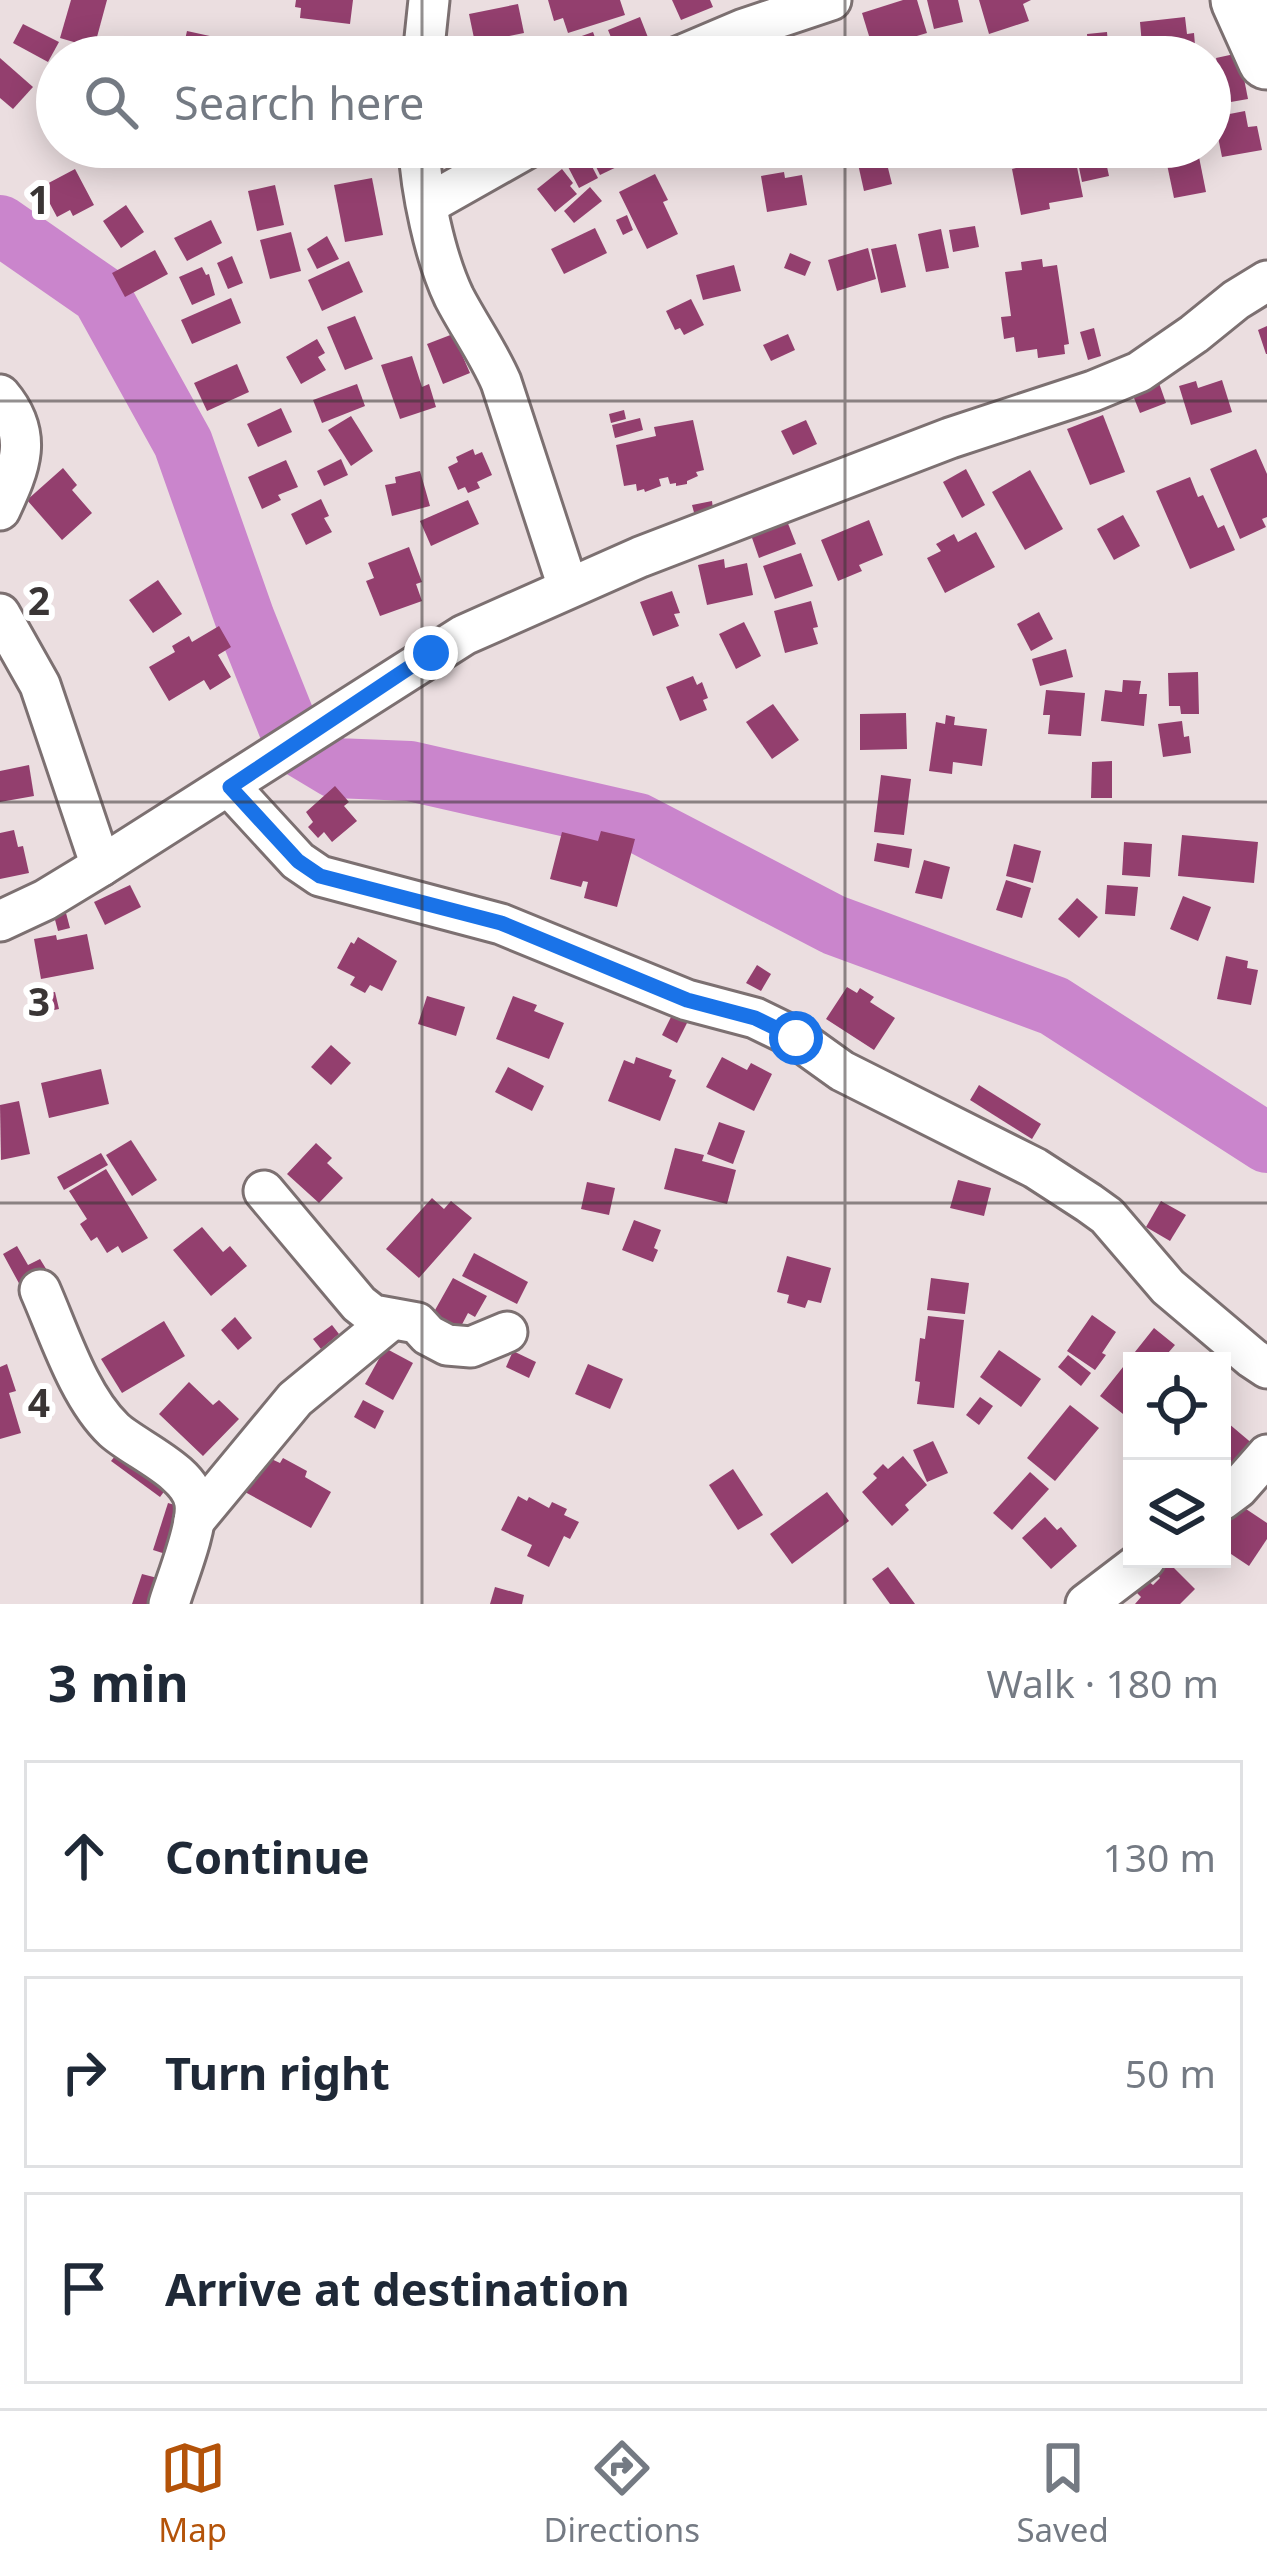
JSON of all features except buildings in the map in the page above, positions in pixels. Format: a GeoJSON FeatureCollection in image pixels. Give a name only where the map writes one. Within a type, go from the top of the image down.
{"type":"FeatureCollection","features":[{"type":"Feature","properties":{"kind":"street"},"geometry":{"type":"LineString","coordinates":[[425,36],[429,0]]}},
{"type":"Feature","properties":{"kind":"street"},"geometry":{"type":"LineString","coordinates":[[727,36],[831,0]]}},
{"type":"Feature","properties":{"kind":"street"},"geometry":{"type":"LineString","coordinates":[[1240,0],[1267,61]]}},
{"type":"Feature","properties":{"kind":"street"},"geometry":{"type":"LineString","coordinates":[[422,168],[451,291],[501,382],[568,586]]}},
{"type":"Feature","properties":{"kind":"street"},"geometry":{"type":"LineString","coordinates":[[428,204],[492,168]]}},
{"type":"Feature","properties":{"kind":"street"},"geometry":{"type":"LineString","coordinates":[[0,921],[45,900],[230,787],[464,634],[568,586],[950,438],[1139,372],[1267,281]]}},
{"type":"Feature","properties":{"kind":"street"},"geometry":{"type":"LineString","coordinates":[[0,395],[16,417],[20,443],[18,471],[0,510]]}},
{"type":"Feature","properties":{"kind":"street"},"geometry":{"type":"LineString","coordinates":[[0,614],[40,685],[101,866]]}},
{"type":"Feature","properties":{"kind":"street"},"geometry":{"type":"LineString","coordinates":[[230,787],[298,861],[320,876],[501,923],[687,1000],[755,1018],[862,1081],[1035,1168],[1107,1216],[1168,1287],[1267,1368]]}},
{"type":"Feature","properties":{"kind":"street"},"geometry":{"type":"LineString","coordinates":[[264,1191],[373,1316],[417,1323],[448,1345],[471,1347],[507,1332]]}},
{"type":"Feature","properties":{"kind":"street"},"geometry":{"type":"LineString","coordinates":[[40,1289],[99,1413],[115,1431],[191,1488],[194,1521],[169,1604]]}},
{"type":"Feature","properties":{"kind":"street"},"geometry":{"type":"LineString","coordinates":[[194,1521],[295,1399],[391,1320]]}},
{"type":"Feature","properties":{"kind":"street"},"geometry":{"type":"LineString","coordinates":[[1231,1493],[1267,1455]]}},
{"type":"Feature","properties":{"kind":"street"},"geometry":{"type":"LineString","coordinates":[[1086,1604],[1133,1568]]}},
{"type":"Feature","properties":{"kind":"waterway"},"geometry":{"type":"LineString","coordinates":[[0,225],[101,295],[183,443],[295,744],[335,768],[410,771],[638,823],[834,925],[1054,1006],[1267,1143]]}},
{"type":"Feature","properties":{"kind":"route"},"geometry":{"type":"LineString","coordinates":[[431,653],[230,787],[298,861],[320,876],[501,923],[687,1000],[755,1018],[796,1038]]}}]}
